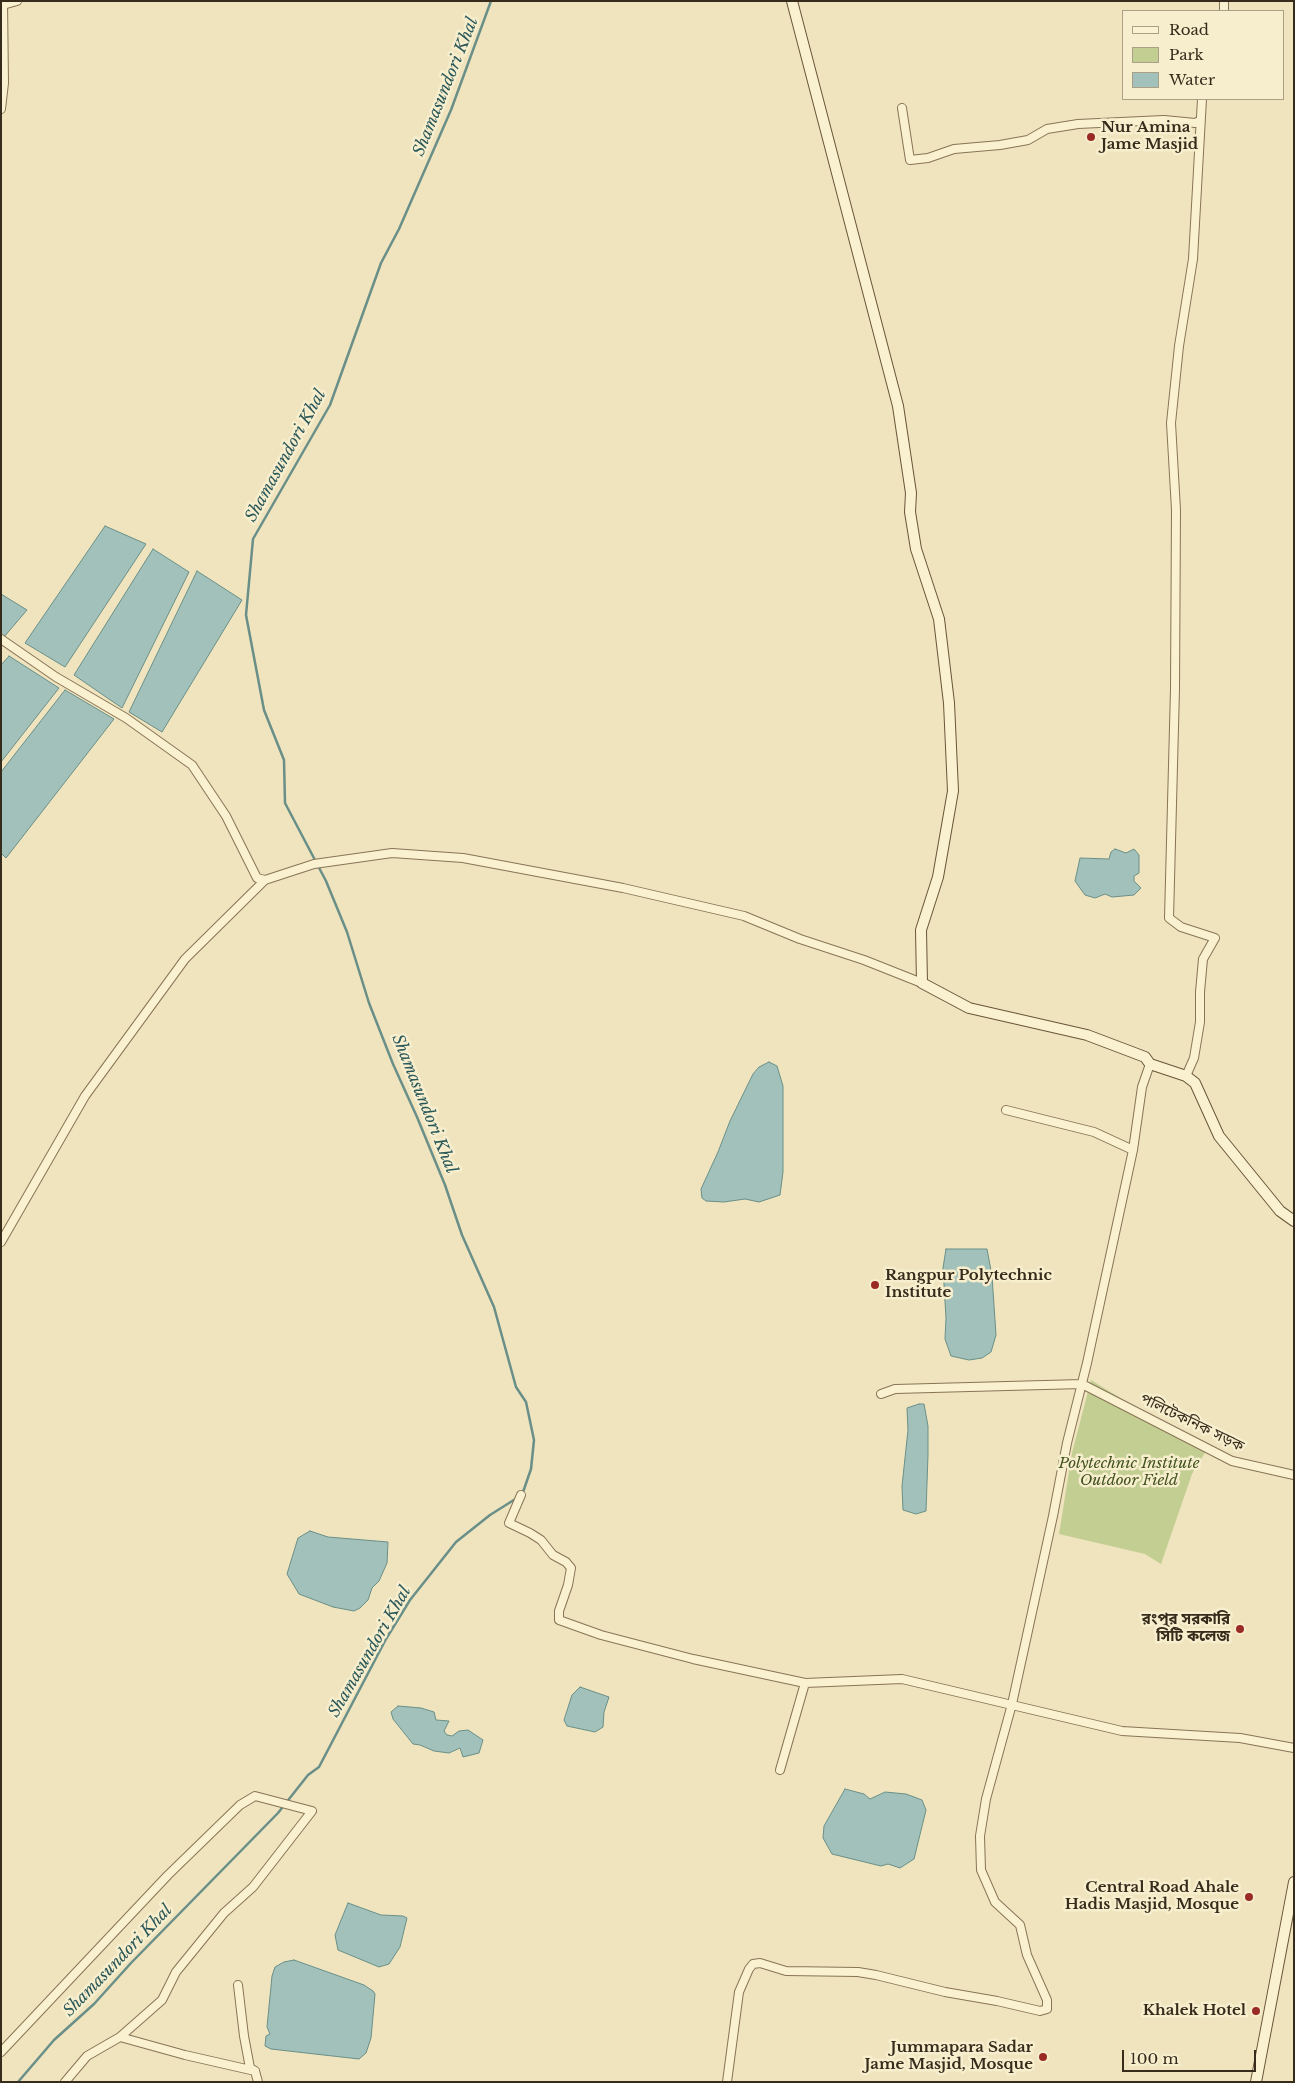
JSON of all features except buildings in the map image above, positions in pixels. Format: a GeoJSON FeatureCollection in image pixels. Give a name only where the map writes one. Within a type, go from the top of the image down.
{"type":"FeatureCollection","features":[{"type":"Feature","properties":{"kind":"main road"},"geometry":{"type":"LineString","coordinates":[[792,1],[898,406],[911,493],[910,512],[916,549],[938,619],[949,703],[953,791],[938,877],[921,930],[922,983],[969,1008],[1087,1035],[1145,1056],[1150,1064],[1186,1076],[1195,1083],[1219,1136],[1280,1211],[1294,1222]]}},
{"type":"Feature","properties":{"kind":"main road"},"geometry":{"type":"LineString","coordinates":[[1256,2082],[1294,1882]]}},
{"type":"Feature","properties":{"kind":"street"},"geometry":{"type":"LineString","coordinates":[[1,108],[4,83],[3,3],[17,1]]}},
{"type":"Feature","properties":{"kind":"street"},"geometry":{"type":"LineString","coordinates":[[1186,1076],[1194,1058],[1200,1022],[1203,959],[1215,938],[1181,927],[1168,918],[1176,669],[1176,510],[1171,423],[1179,346],[1193,259],[1202,100]]}},
{"type":"Feature","properties":{"kind":"street"},"geometry":{"type":"LineString","coordinates":[[902,108],[910,160],[928,158],[954,149],[1000,145],[1028,140],[1047,129],[1078,124],[1164,120],[1200,122]]}},
{"type":"Feature","properties":{"kind":"street"},"geometry":{"type":"LineString","coordinates":[[1,639],[56,677],[126,718],[192,765],[226,816],[257,878],[266,880]]}},
{"type":"Feature","properties":{"kind":"street"},"geometry":{"type":"LineString","coordinates":[[1,1242],[84,1096],[186,959],[266,880],[314,864],[392,854],[463,858],[622,888],[744,916],[800,939],[864,960],[922,983]]}},
{"type":"Feature","properties":{"kind":"street"},"geometry":{"type":"LineString","coordinates":[[728,2082],[740,1992],[749,1969],[753,1964],[760,1963],[786,1971],[858,1972],[945,1992],[997,2000],[1040,2012],[1047,2009],[1047,2000],[1027,1955],[1020,1925],[995,1902],[982,1870],[980,1836],[986,1798],[1012,1704],[1054,1516],[1067,1443],[1082,1384],[1133,1150],[1142,1087],[1150,1064]]}},
{"type":"Feature","properties":{"kind":"street"},"geometry":{"type":"LineString","coordinates":[[1006,1110],[1094,1132],[1133,1150]]}},
{"type":"Feature","properties":{"kind":"street"},"geometry":{"type":"LineString","coordinates":[[881,1394],[895,1389],[1082,1384]]}},
{"type":"Feature","properties":{"kind":"street","name":"পলিটেকনিক সড়ক"},"geometry":{"type":"LineString","coordinates":[[1082,1384],[1232,1461],[1294,1475]]}},
{"type":"Feature","properties":{"kind":"street"},"geometry":{"type":"LineString","coordinates":[[522,1495],[509,1523],[541,1540],[553,1554],[572,1568],[559,1611],[560,1620],[601,1635],[693,1659],[805,1683],[902,1679],[1122,1731],[1240,1738],[1294,1748]]}},
{"type":"Feature","properties":{"kind":"street"},"geometry":{"type":"LineString","coordinates":[[780,1770],[805,1683]]}},
{"type":"Feature","properties":{"kind":"street"},"geometry":{"type":"LineString","coordinates":[[1,2052],[168,1876],[240,1805],[255,1796],[312,1811],[253,1887],[224,1912],[176,1972],[162,2000],[120,2037],[87,2056],[65,2082]]}},
{"type":"Feature","properties":{"kind":"street"},"geometry":{"type":"LineString","coordinates":[[238,1985],[250,2068],[255,2071],[258,2082]]}},
{"type":"Feature","properties":{"kind":"street"},"geometry":{"type":"LineString","coordinates":[[120,2037],[185,2055],[255,2071]]}},
{"type":"Feature","properties":{"kind":"green space","name":"Polytechnic Institute Outdoor Field"},"geometry":{"type":"Polygon","coordinates":[[[1091,1380],[1206,1451],[1192,1474],[1161,1564],[1145,1554],[1059,1534],[1072,1453],[1091,1380]]]}},
{"type":"Feature","properties":{"kind":"water"},"geometry":{"type":"Polygon","coordinates":[[[105,526],[146,544],[65,667],[25,643],[105,526]]]}},
{"type":"Feature","properties":{"kind":"water"},"geometry":{"type":"Polygon","coordinates":[[[153,549],[189,572],[122,708],[74,675],[153,549]]]}},
{"type":"Feature","properties":{"kind":"water"},"geometry":{"type":"Polygon","coordinates":[[[197,571],[242,600],[162,732],[129,712],[197,571]]]}},
{"type":"Feature","properties":{"kind":"water"},"geometry":{"type":"Polygon","coordinates":[[[1,594],[27,610],[4,637],[1,635],[1,594]]]}},
{"type":"Feature","properties":{"kind":"water"},"geometry":{"type":"Polygon","coordinates":[[[9,656],[59,688],[1,762],[1,665],[9,656]]]}},
{"type":"Feature","properties":{"kind":"water"},"geometry":{"type":"Polygon","coordinates":[[[65,690],[114,719],[6,858],[1,853],[1,772],[65,690]]]}},
{"type":"Feature","properties":{"kind":"water"},"geometry":{"type":"Polygon","coordinates":[[[1115,849],[1126,853],[1134,849],[1139,855],[1139,873],[1134,876],[1134,881],[1141,888],[1134,895],[1112,897],[1105,894],[1095,898],[1085,895],[1075,881],[1080,858],[1109,859],[1111,852],[1115,849]]]}},
{"type":"Feature","properties":{"kind":"water"},"geometry":{"type":"Polygon","coordinates":[[[769,1062],[777,1066],[783,1086],[783,1172],[780,1195],[759,1202],[745,1199],[724,1202],[706,1201],[702,1198],[701,1189],[730,1121],[753,1074],[759,1067],[769,1062]]]}},
{"type":"Feature","properties":{"kind":"water"},"geometry":{"type":"Polygon","coordinates":[[[946,1249],[987,1249],[992,1276],[996,1335],[991,1352],[982,1358],[969,1360],[951,1356],[945,1339],[946,1318],[943,1268],[946,1249]]]}},
{"type":"Feature","properties":{"kind":"water"},"geometry":{"type":"Polygon","coordinates":[[[924,1404],[928,1426],[928,1455],[926,1511],[916,1514],[903,1510],[902,1486],[908,1430],[907,1408],[924,1404]]]}},
{"type":"Feature","properties":{"kind":"water"},"geometry":{"type":"Polygon","coordinates":[[[310,1531],[328,1537],[388,1542],[387,1563],[379,1581],[372,1588],[368,1600],[360,1608],[354,1611],[333,1607],[299,1594],[287,1574],[298,1538],[310,1531]]]}},
{"type":"Feature","properties":{"kind":"water"},"geometry":{"type":"Polygon","coordinates":[[[580,1687],[609,1697],[604,1712],[603,1727],[595,1732],[567,1726],[564,1720],[572,1695],[580,1687]]]}},
{"type":"Feature","properties":{"kind":"water"},"geometry":{"type":"Polygon","coordinates":[[[398,1706],[421,1708],[434,1712],[436,1720],[449,1721],[444,1731],[447,1735],[452,1736],[459,1731],[468,1730],[483,1740],[479,1753],[463,1757],[460,1748],[449,1753],[434,1751],[413,1744],[393,1719],[391,1712],[398,1706]]]}},
{"type":"Feature","properties":{"kind":"water"},"geometry":{"type":"Polygon","coordinates":[[[845,1789],[864,1794],[870,1799],[885,1792],[906,1794],[922,1800],[926,1810],[914,1859],[900,1868],[888,1864],[881,1866],[832,1854],[823,1838],[824,1826],[845,1789]]]}},
{"type":"Feature","properties":{"kind":"water"},"geometry":{"type":"Polygon","coordinates":[[[348,1903],[381,1915],[403,1916],[407,1918],[400,1947],[389,1964],[379,1967],[338,1950],[335,1935],[348,1903]]]}},
{"type":"Feature","properties":{"kind":"water"},"geometry":{"type":"Polygon","coordinates":[[[294,1960],[364,1985],[375,1994],[371,2038],[366,2053],[359,2059],[271,2049],[265,2046],[266,2036],[270,2034],[267,2027],[272,1976],[275,1967],[284,1962],[294,1960]]]}},
{"type":"Feature","properties":{"kind":"waterway","name":"Shamasundori Khal"},"geometry":{"type":"LineString","coordinates":[[491,1],[451,110],[399,229],[381,263],[330,405],[253,539],[246,615],[264,710],[284,760],[285,803],[326,881],[347,932],[369,1003],[445,1185],[462,1235],[494,1307],[516,1387],[526,1402],[534,1440],[531,1469],[522,1495]]}},
{"type":"Feature","properties":{"kind":"waterway","name":"Shamasundori Khal"},"geometry":{"type":"LineString","coordinates":[[18,2082],[54,2040],[94,2004],[131,1963],[278,1813],[308,1775],[319,1767],[386,1639],[410,1600],[456,1542],[490,1515],[517,1498]]}},
{"type":"Feature","properties":{"kind":"place","name":"Nur Amina Jame Masjid"},"geometry":{"type":"Point","coordinates":[1091,137]}},
{"type":"Feature","properties":{"kind":"place","name":"Rangpur Polytechnic Institute"},"geometry":{"type":"Point","coordinates":[875,1285]}},
{"type":"Feature","properties":{"kind":"place","name":"রংপুর সরকারি সিটি কলেজ"},"geometry":{"type":"Point","coordinates":[1240,1629]}},
{"type":"Feature","properties":{"kind":"place","name":"Central Road Ahale Hadis Masjid, Mosque"},"geometry":{"type":"Point","coordinates":[1249,1897]}},
{"type":"Feature","properties":{"kind":"place","name":"Khalek Hotel"},"geometry":{"type":"Point","coordinates":[1256,2011]}},
{"type":"Feature","properties":{"kind":"place","name":"Jummapara Sadar Jame Masjid, Mosque"},"geometry":{"type":"Point","coordinates":[1043,2057]}}]}
